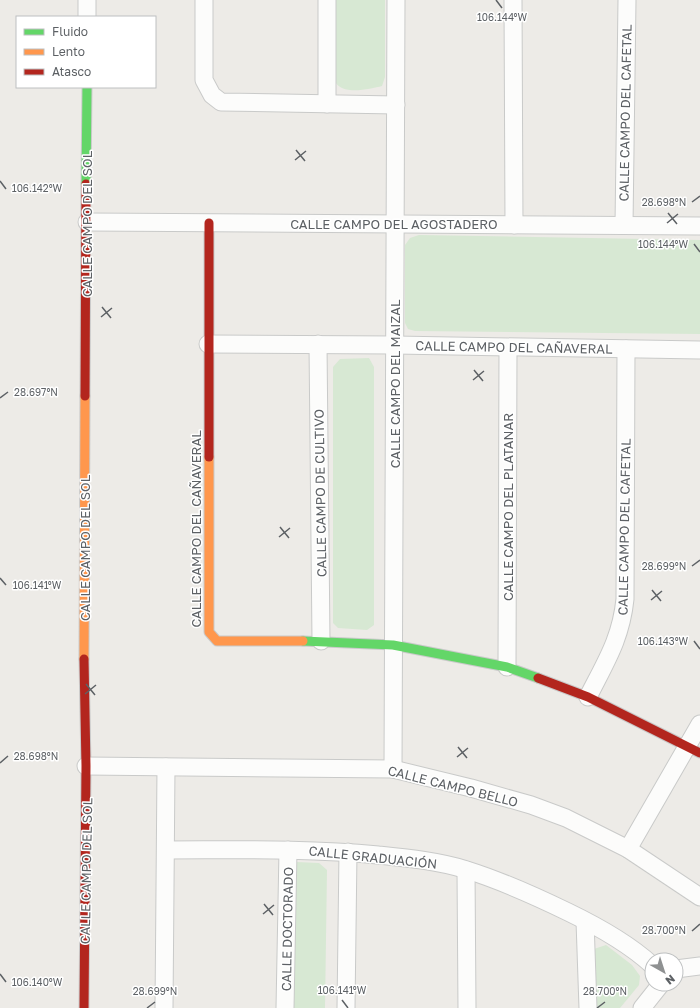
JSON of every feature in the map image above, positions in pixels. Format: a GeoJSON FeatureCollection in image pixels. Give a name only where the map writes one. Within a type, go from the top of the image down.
{"type":"FeatureCollection","features":[{"type":"Feature","properties":{"kind":"street"},"geometry":{"type":"LineString","coordinates":[[87,0],[87,16]]}},
{"type":"Feature","properties":{"kind":"street"},"geometry":{"type":"LineString","coordinates":[[204,0],[204,80],[210,92],[221,102],[396,105]]}},
{"type":"Feature","properties":{"kind":"street"},"geometry":{"type":"LineString","coordinates":[[327,104],[328,0]]}},
{"type":"Feature","properties":{"kind":"street","name":"CALLE CAMPO DEL MAIZAL"},"geometry":{"type":"LineString","coordinates":[[393,769],[396,0]]}},
{"type":"Feature","properties":{"kind":"street"},"geometry":{"type":"LineString","coordinates":[[514,0],[514,224]]}},
{"type":"Feature","properties":{"kind":"street","name":"CALLE CAMPO DEL CAFETAL"},"geometry":{"type":"LineString","coordinates":[[624,225],[627,0]]}},
{"type":"Feature","properties":{"kind":"street","name":"CALLE CAMPO DEL SOL"},"geometry":{"type":"LineString","coordinates":[[84,1008],[86,766],[84,648],[87,88]]}},
{"type":"Feature","properties":{"kind":"street","name":"CALLE CAMPO DEL AGOSTADERO"},"geometry":{"type":"LineString","coordinates":[[87,222],[700,226]]}},
{"type":"Feature","properties":{"kind":"street","name":"CALLE CAMPO DEL CAÑAVERAL"},"geometry":{"type":"LineString","coordinates":[[209,223],[209,632],[212,637],[217,641],[322,641],[393,645],[507,667],[588,697],[694,749]]}},
{"type":"Feature","properties":{"kind":"street","name":"CALLE CAMPO DEL CAÑAVERAL"},"geometry":{"type":"LineString","coordinates":[[208,344],[318,344],[700,350]]}},
{"type":"Feature","properties":{"kind":"street","name":"CALLE CAMPO DE CULTIVO"},"geometry":{"type":"LineString","coordinates":[[318,344],[322,641]]}},
{"type":"Feature","properties":{"kind":"street","name":"CALLE CAMPO DEL PLATANAR"},"geometry":{"type":"LineString","coordinates":[[507,667],[508,348]]}},
{"type":"Feature","properties":{"kind":"street","name":"CALLE CAMPO DEL CAFETAL"},"geometry":{"type":"LineString","coordinates":[[588,697],[616,642],[623,620],[625,599],[626,348]]}},
{"type":"Feature","properties":{"kind":"street"},"geometry":{"type":"LineString","coordinates":[[628,849],[694,749],[700,724]]}},
{"type":"Feature","properties":{"kind":"street","name":"CALLE CAMPO BELLO"},"geometry":{"type":"LineString","coordinates":[[86,766],[393,769],[471,788],[531,805],[566,818],[628,849],[700,897]]}},
{"type":"Feature","properties":{"kind":"street"},"geometry":{"type":"LineString","coordinates":[[164,1008],[166,767]]}},
{"type":"Feature","properties":{"kind":"street","name":"CALLE GRADUACIÓN"},"geometry":{"type":"LineString","coordinates":[[166,850],[288,850],[348,852],[409,858],[466,870],[520,889],[585,921],[644,959]]}},
{"type":"Feature","properties":{"kind":"street","name":"CALLE DOCTORADO"},"geometry":{"type":"LineString","coordinates":[[285,1008],[288,850]]}},
{"type":"Feature","properties":{"kind":"street"},"geometry":{"type":"LineString","coordinates":[[346,1008],[348,852]]}},
{"type":"Feature","properties":{"kind":"street"},"geometry":{"type":"LineString","coordinates":[[466,870],[467,1008]]}},
{"type":"Feature","properties":{"kind":"street"},"geometry":{"type":"LineString","coordinates":[[585,921],[588,1008]]}},
{"type":"Feature","properties":{"kind":"street"},"geometry":{"type":"LineString","coordinates":[[684,968],[700,966]]}},
{"type":"Feature","properties":{"kind":"street"},"geometry":{"type":"LineString","coordinates":[[684,980],[700,978]]}},
{"type":"Feature","properties":{"kind":"street"},"geometry":{"type":"LineString","coordinates":[[642,1008],[655,992]]}},
{"type":"Feature","properties":{"kind":"green space"},"geometry":{"type":"Polygon","coordinates":[[[335,0],[385,0],[385,77],[382,86],[363,90],[349,90],[338,86],[335,81],[335,0]]]}},
{"type":"Feature","properties":{"kind":"green space"},"geometry":{"type":"Polygon","coordinates":[[[419,235],[700,240],[700,334],[415,331],[408,329],[405,323],[405,245],[410,238],[419,235]]]}},
{"type":"Feature","properties":{"kind":"green space"},"geometry":{"type":"Polygon","coordinates":[[[369,358],[374,367],[374,625],[367,630],[338,628],[333,623],[333,367],[340,359],[369,358]]]}},
{"type":"Feature","properties":{"kind":"green space"},"geometry":{"type":"Polygon","coordinates":[[[296,862],[319,863],[327,870],[325,1008],[292,1008],[296,862]]]}},
{"type":"Feature","properties":{"kind":"green space"},"geometry":{"type":"Polygon","coordinates":[[[606,945],[632,965],[640,976],[639,985],[620,1008],[592,1008],[594,949],[606,945]]]}},
{"type":"Feature","properties":{"kind":"traffic: fast"},"geometry":{"type":"LineString","coordinates":[[86,184],[87,88]]}},
{"type":"Feature","properties":{"kind":"traffic: fast"},"geometry":{"type":"LineString","coordinates":[[303,641],[393,645],[507,667],[538,678]]}},
{"type":"Feature","properties":{"kind":"traffic: slow"},"geometry":{"type":"LineString","coordinates":[[84,659],[85,396]]}},
{"type":"Feature","properties":{"kind":"traffic: slow"},"geometry":{"type":"LineString","coordinates":[[209,457],[209,632],[217,641],[303,641]]}},
{"type":"Feature","properties":{"kind":"traffic: jam"},"geometry":{"type":"LineString","coordinates":[[85,396],[86,184]]}},
{"type":"Feature","properties":{"kind":"traffic: jam"},"geometry":{"type":"LineString","coordinates":[[209,223],[209,457]]}},
{"type":"Feature","properties":{"kind":"traffic: jam"},"geometry":{"type":"LineString","coordinates":[[84,659],[86,766],[84,1008]]}},
{"type":"Feature","properties":{"kind":"traffic: jam"},"geometry":{"type":"LineString","coordinates":[[538,678],[588,697],[700,753]]}}]}
